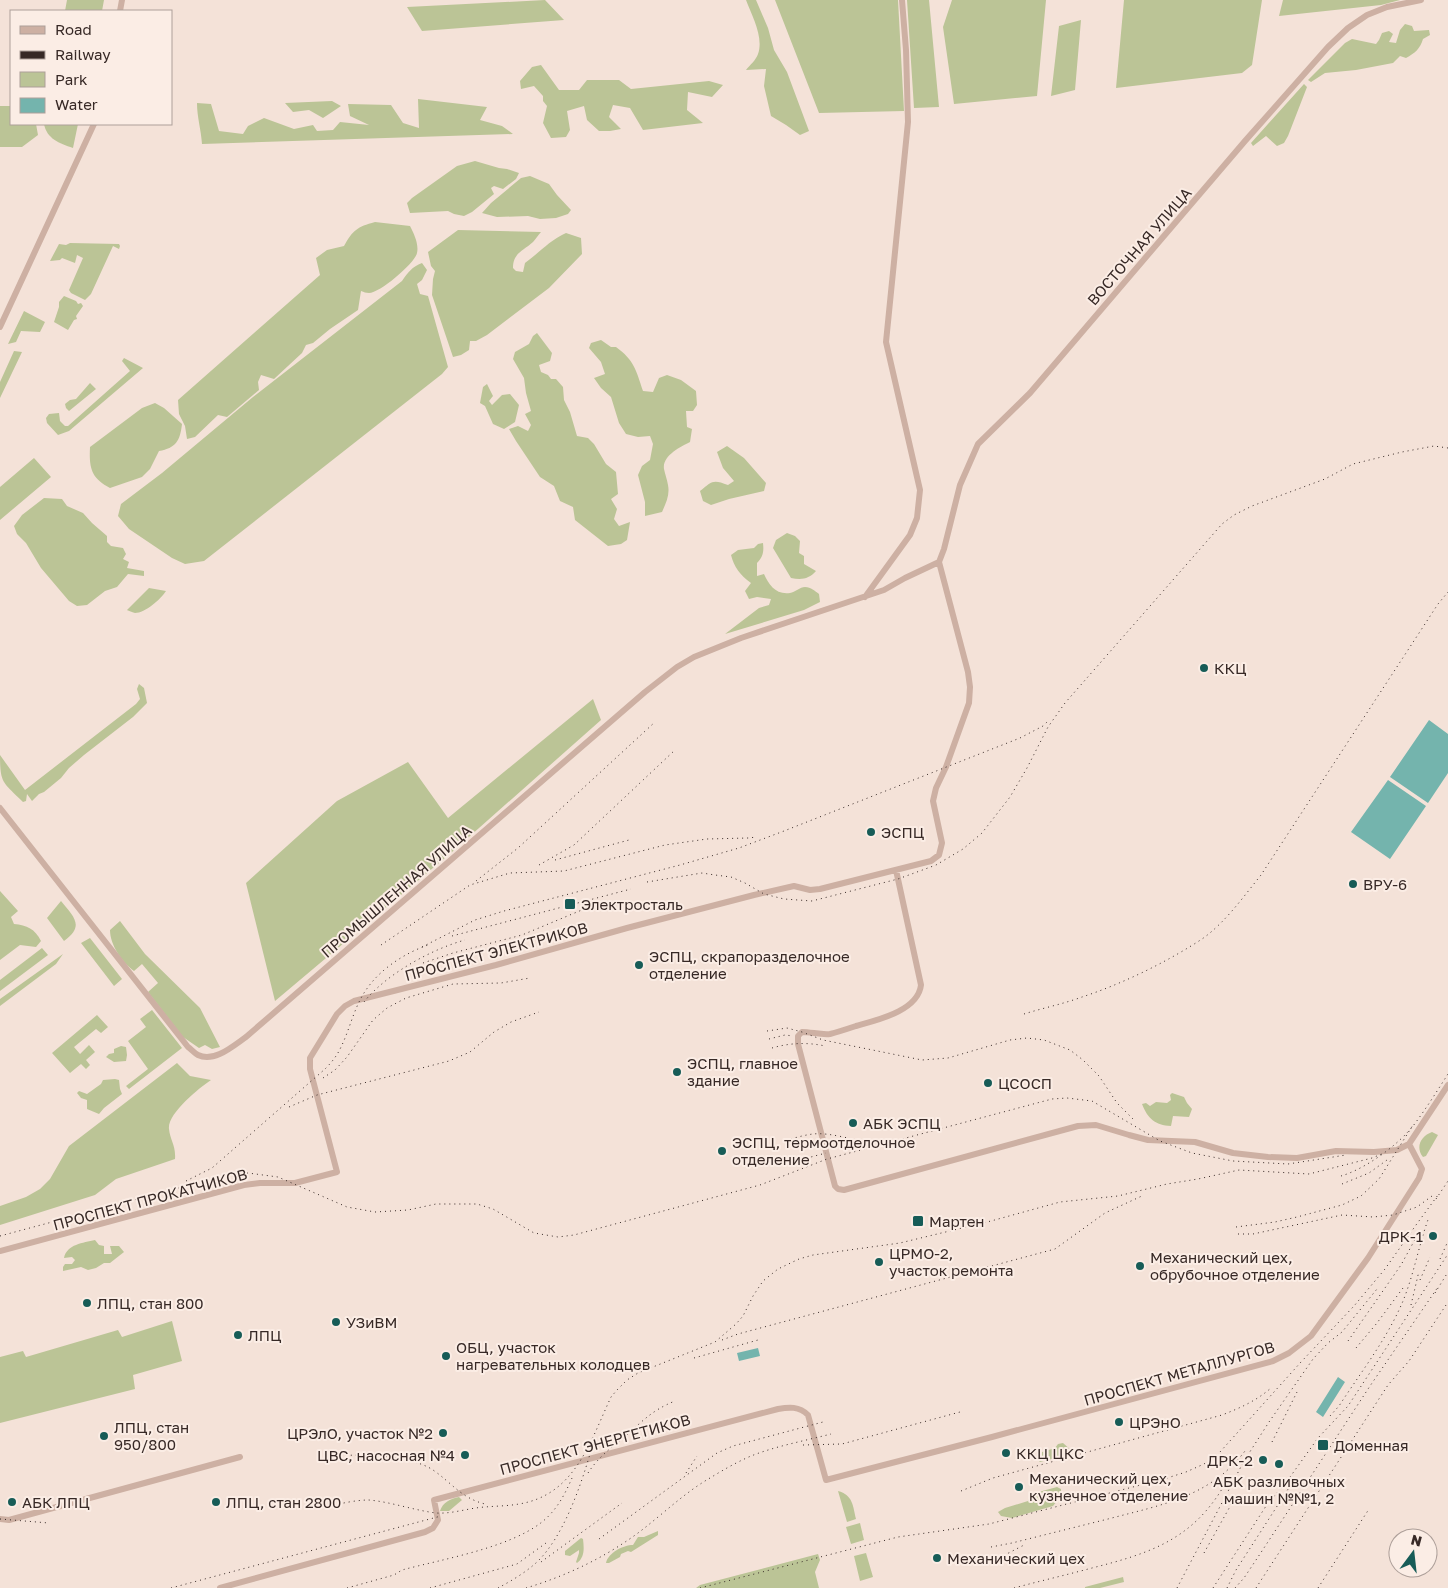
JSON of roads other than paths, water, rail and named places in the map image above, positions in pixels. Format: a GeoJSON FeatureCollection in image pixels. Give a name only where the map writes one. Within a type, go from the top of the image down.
{"type":"FeatureCollection","features":[{"type":"Feature","properties":{"kind":"street"},"geometry":{"type":"LineString","coordinates":[[864,598],[910,535],[919,510],[920,490],[886,342],[908,122],[906,50],[902,0]]}},
{"type":"Feature","properties":{"kind":"street","name":"ВОСТОЧНАЯ УЛИЦА"},"geometry":{"type":"LineString","coordinates":[[939,562],[944,550],[960,484],[978,444],[1030,393],[1328,47],[1348,28],[1367,15],[1388,7],[1421,0]]}},
{"type":"Feature","properties":{"kind":"street"},"geometry":{"type":"LineString","coordinates":[[0,327],[94,125]]}},
{"type":"Feature","properties":{"kind":"street","name":"ПРОМЫШЛЕННАЯ УЛИЦА"},"geometry":{"type":"LineString","coordinates":[[0,808],[188,1047],[199,1055],[211,1056],[226,1052],[246,1037],[646,692],[677,668],[694,657],[741,638],[884,590],[939,562]]}},
{"type":"Feature","properties":{"kind":"street","name":"ПРОСПЕКТ ЭЛЕКТРИКОВ"},"geometry":{"type":"LineString","coordinates":[[337,1172],[310,1069],[310,1058],[337,1014],[354,1001],[496,965],[754,895],[794,886],[810,890],[820,889],[931,861],[940,855],[942,843],[933,801],[936,788],[969,703],[970,687],[968,672],[939,562]]}},
{"type":"Feature","properties":{"kind":"street"},"geometry":{"type":"LineString","coordinates":[[896,870],[902,890],[902,901],[920,992],[899,1012],[879,1020],[828,1034],[802,1032],[798,1036],[798,1044],[834,1186],[838,1189],[844,1190],[1078,1126],[1096,1124],[1148,1140],[1195,1142],[1233,1153],[1268,1157],[1297,1158],[1336,1151],[1397,1150],[1409,1144],[1448,1085]]}},
{"type":"Feature","properties":{"kind":"street","name":"ПРОСПЕКТ МЕТАЛЛУРГОВ"},"geometry":{"type":"LineString","coordinates":[[792,1407],[808,1415],[826,1480],[1273,1361],[1289,1353],[1311,1336],[1368,1258],[1419,1178],[1422,1169],[1409,1144]]}},
{"type":"Feature","properties":{"kind":"street","name":"ПРОСПЕКТ ПРОКАТЧИКОВ"},"geometry":{"type":"LineString","coordinates":[[0,1251],[244,1185],[295,1183],[337,1172]]}},
{"type":"Feature","properties":{"kind":"street","name":"ПРОСПЕКТ ЭНЕРГЕТИКОВ"},"geometry":{"type":"LineString","coordinates":[[220,1588],[425,1532],[433,1528],[438,1520],[434,1500],[762,1413],[792,1407]]}},
{"type":"Feature","properties":{"kind":"street"},"geometry":{"type":"LineString","coordinates":[[0,1520],[9,1520],[240,1456]]}},
{"type":"Feature","properties":{"kind":"water"},"geometry":{"type":"Polygon","coordinates":[[[1429,720],[1448,734],[1448,773],[1428,803],[1390,777],[1429,720]]]}},
{"type":"Feature","properties":{"kind":"water"},"geometry":{"type":"Polygon","coordinates":[[[1388,780],[1426,806],[1390,859],[1351,832],[1388,780]]]}},
{"type":"Feature","properties":{"kind":"water"},"geometry":{"type":"Polygon","coordinates":[[[758,1348],[760,1356],[739,1361],[737,1353],[758,1348]]]}},
{"type":"Feature","properties":{"kind":"water"},"geometry":{"type":"Polygon","coordinates":[[[1338,1377],[1345,1382],[1323,1417],[1316,1412],[1338,1377]]]}},
{"type":"Feature","properties":{"kind":"railway"},"geometry":{"type":"LineString","coordinates":[[647,882],[702,873],[731,877],[764,894],[784,899],[812,901],[898,879],[936,865],[963,849],[982,833],[1010,797],[1048,727],[1065,703],[1222,524],[1234,515],[1252,506],[1325,479],[1353,464],[1434,446],[1448,448]]}},
{"type":"Feature","properties":{"kind":"railway"},"geometry":{"type":"LineString","coordinates":[[1024,1014],[1097,992],[1128,979],[1188,948],[1219,925],[1261,875],[1438,604],[1448,592]]}},
{"type":"Feature","properties":{"kind":"railway"},"geometry":{"type":"LineString","coordinates":[[422,947],[475,920],[739,848],[1020,738],[1043,726],[1049,720]]}},
{"type":"Feature","properties":{"kind":"railway"},"geometry":{"type":"LineString","coordinates":[[476,881],[518,848],[655,722]]}},
{"type":"Feature","properties":{"kind":"railway"},"geometry":{"type":"LineString","coordinates":[[539,865],[574,845],[675,750]]}},
{"type":"Feature","properties":{"kind":"railway"},"geometry":{"type":"LineString","coordinates":[[381,945],[470,885],[510,873],[564,871],[665,845],[707,839],[757,837]]}},
{"type":"Feature","properties":{"kind":"railway"},"geometry":{"type":"LineString","coordinates":[[555,860],[629,840]]}},
{"type":"Feature","properties":{"kind":"railway"},"geometry":{"type":"LineString","coordinates":[[452,936],[631,889]]}},
{"type":"Feature","properties":{"kind":"railway"},"geometry":{"type":"LineString","coordinates":[[423,963],[522,935],[589,907]]}},
{"type":"Feature","properties":{"kind":"railway"},"geometry":{"type":"LineString","coordinates":[[364,1002],[384,982],[410,964],[424,956],[465,940]]}},
{"type":"Feature","properties":{"kind":"railway"},"geometry":{"type":"LineString","coordinates":[[186,1181],[212,1168],[325,1069],[339,1050],[358,1004],[372,982],[394,963],[411,952],[428,945]]}},
{"type":"Feature","properties":{"kind":"railway"},"geometry":{"type":"LineString","coordinates":[[323,1078],[335,1070],[347,1057],[373,1020],[387,1008],[406,998],[453,984],[501,983],[530,978]]}},
{"type":"Feature","properties":{"kind":"railway"},"geometry":{"type":"LineString","coordinates":[[289,1107],[317,1095],[449,1061],[470,1052],[494,1032],[511,1022],[539,1012]]}},
{"type":"Feature","properties":{"kind":"railway"},"geometry":{"type":"LineString","coordinates":[[767,1031],[787,1028],[823,1040],[922,1060],[948,1058],[1010,1040],[1027,1038],[1044,1040],[1070,1050],[1083,1060],[1099,1076],[1117,1103],[1133,1119]]}},
{"type":"Feature","properties":{"kind":"railway"},"geometry":{"type":"LineString","coordinates":[[769,1039],[785,1035],[793,1036]]}},
{"type":"Feature","properties":{"kind":"railway"},"geometry":{"type":"LineString","coordinates":[[772,1048],[798,1044],[825,1046]]}},
{"type":"Feature","properties":{"kind":"railway"},"geometry":{"type":"LineString","coordinates":[[1341,1176],[1360,1168],[1380,1156],[1406,1134],[1418,1120],[1448,1074]]}},
{"type":"Feature","properties":{"kind":"railway"},"geometry":{"type":"LineString","coordinates":[[0,1236],[212,1179],[248,1173],[278,1177],[347,1207],[375,1212],[408,1210],[436,1204],[477,1204],[493,1209],[534,1233],[558,1237],[574,1235],[760,1185],[827,1159],[1052,1099],[1067,1098],[1092,1101],[1160,1141],[1192,1153],[1233,1161],[1288,1164],[1346,1155]]}},
{"type":"Feature","properties":{"kind":"railway"},"geometry":{"type":"LineString","coordinates":[[1236,1227],[1297,1217],[1342,1205],[1361,1196],[1379,1179],[1413,1125]]}},
{"type":"Feature","properties":{"kind":"railway"},"geometry":{"type":"LineString","coordinates":[[786,1140],[820,1134],[875,1143]]}},
{"type":"Feature","properties":{"kind":"railway"},"geometry":{"type":"LineString","coordinates":[[792,1162],[826,1153]]}},
{"type":"Feature","properties":{"kind":"railway"},"geometry":{"type":"LineString","coordinates":[[339,1504],[369,1500],[427,1512],[442,1513],[515,1505],[538,1499],[554,1490],[578,1464],[596,1431],[611,1397],[627,1380],[638,1373],[715,1342],[743,1316],[763,1281],[778,1269],[799,1259],[813,1255],[900,1243],[1060,1202],[1118,1196],[1239,1170],[1309,1174],[1372,1158],[1384,1153]]}},
{"type":"Feature","properties":{"kind":"railway"},"geometry":{"type":"LineString","coordinates":[[1342,1184],[1369,1173],[1387,1160]]}},
{"type":"Feature","properties":{"kind":"railway"},"geometry":{"type":"LineString","coordinates":[[1436,1199],[1448,1181]]}},
{"type":"Feature","properties":{"kind":"railway"},"geometry":{"type":"LineString","coordinates":[[722,1340],[738,1334],[1055,1249],[1105,1213],[1144,1195]]}},
{"type":"Feature","properties":{"kind":"railway"},"geometry":{"type":"LineString","coordinates":[[700,1588],[898,1537],[989,1524],[1164,1479],[1204,1464],[1220,1452],[1354,1306],[1385,1269],[1438,1195]]}},
{"type":"Feature","properties":{"kind":"railway"},"geometry":{"type":"LineString","coordinates":[[1238,1234],[1253,1234],[1342,1215],[1373,1217],[1393,1215],[1417,1207],[1432,1196]]}},
{"type":"Feature","properties":{"kind":"railway"},"geometry":{"type":"LineString","coordinates":[[1330,1416],[1339,1406],[1373,1355],[1397,1315],[1407,1291],[1429,1217]]}},
{"type":"Feature","properties":{"kind":"railway"},"geometry":{"type":"LineString","coordinates":[[1348,1341],[1401,1265],[1418,1234]]}},
{"type":"Feature","properties":{"kind":"railway"},"geometry":{"type":"LineString","coordinates":[[1440,1259],[1448,1241]]}},
{"type":"Feature","properties":{"kind":"railway"},"geometry":{"type":"LineString","coordinates":[[1213,1588],[1268,1503],[1285,1484],[1318,1438],[1348,1406],[1448,1254]]}},
{"type":"Feature","properties":{"kind":"railway"},"geometry":{"type":"LineString","coordinates":[[1420,1280],[1430,1257]]}},
{"type":"Feature","properties":{"kind":"railway"},"geometry":{"type":"LineString","coordinates":[[1411,1305],[1419,1271]]}},
{"type":"Feature","properties":{"kind":"railway"},"geometry":{"type":"LineString","coordinates":[[1435,1293],[1448,1272]]}},
{"type":"Feature","properties":{"kind":"railway"},"geometry":{"type":"LineString","coordinates":[[1235,1588],[1244,1578],[1370,1386],[1438,1287]]}},
{"type":"Feature","properties":{"kind":"railway"},"geometry":{"type":"LineString","coordinates":[[1356,1348],[1403,1288]]}},
{"type":"Feature","properties":{"kind":"railway"},"geometry":{"type":"LineString","coordinates":[[1177,1588],[1244,1461],[1269,1422],[1313,1359],[1342,1332],[1377,1289]]}},
{"type":"Feature","properties":{"kind":"railway"},"geometry":{"type":"LineString","coordinates":[[1256,1588],[1388,1385],[1409,1361],[1448,1302]]}},
{"type":"Feature","properties":{"kind":"railway"},"geometry":{"type":"LineString","coordinates":[[694,1358],[758,1340]]}},
{"type":"Feature","properties":{"kind":"railway"},"geometry":{"type":"LineString","coordinates":[[961,1491],[993,1478],[1222,1415],[1248,1404],[1271,1388]]}},
{"type":"Feature","properties":{"kind":"railway"},"geometry":{"type":"LineString","coordinates":[[1272,1442],[1297,1392]]}},
{"type":"Feature","properties":{"kind":"railway"},"geometry":{"type":"LineString","coordinates":[[588,1473],[603,1455],[646,1418],[675,1401]]}},
{"type":"Feature","properties":{"kind":"railway"},"geometry":{"type":"LineString","coordinates":[[803,1445],[842,1444],[960,1412]]}},
{"type":"Feature","properties":{"kind":"railway"},"geometry":{"type":"LineString","coordinates":[[599,1539],[717,1453],[733,1446],[823,1422]]}},
{"type":"Feature","properties":{"kind":"railway"},"geometry":{"type":"LineString","coordinates":[[526,1588],[570,1572],[612,1550],[638,1533],[700,1484],[725,1469],[770,1449],[831,1434]]}},
{"type":"Feature","properties":{"kind":"railway"},"geometry":{"type":"LineString","coordinates":[[991,1547],[1128,1514],[1183,1497],[1216,1479],[1231,1467],[1245,1451]]}},
{"type":"Feature","properties":{"kind":"railway"},"geometry":{"type":"LineString","coordinates":[[498,1588],[537,1562],[555,1539],[576,1497],[590,1454]]}},
{"type":"Feature","properties":{"kind":"railway"},"geometry":{"type":"LineString","coordinates":[[326,1458],[365,1455],[411,1461],[433,1470],[469,1498],[485,1504]]}},
{"type":"Feature","properties":{"kind":"railway"},"geometry":{"type":"LineString","coordinates":[[686,1473],[697,1456]]}},
{"type":"Feature","properties":{"kind":"railway"},"geometry":{"type":"LineString","coordinates":[[347,1588],[394,1575],[402,1570],[475,1552],[512,1539],[542,1522],[552,1512],[572,1478]]}},
{"type":"Feature","properties":{"kind":"railway"},"geometry":{"type":"LineString","coordinates":[[1227,1588],[1236,1570],[1292,1483]]}},
{"type":"Feature","properties":{"kind":"railway"},"geometry":{"type":"LineString","coordinates":[[1014,1588],[1112,1563],[1149,1551],[1166,1543],[1196,1521],[1222,1489]]}},
{"type":"Feature","properties":{"kind":"railway"},"geometry":{"type":"LineString","coordinates":[[1204,1553],[1237,1494]]}},
{"type":"Feature","properties":{"kind":"railway"},"geometry":{"type":"LineString","coordinates":[[541,1562],[622,1503]]}},
{"type":"Feature","properties":{"kind":"railway"},"geometry":{"type":"LineString","coordinates":[[1318,1588],[1369,1509]]}},
{"type":"Feature","properties":{"kind":"railway"},"geometry":{"type":"LineString","coordinates":[[171,1588],[441,1516]]}},
{"type":"Feature","properties":{"kind":"railway"},"geometry":{"type":"LineString","coordinates":[[0,1519],[49,1523]]}},
{"type":"Feature","properties":{"kind":"railway"},"geometry":{"type":"LineString","coordinates":[[430,1588],[517,1564],[546,1543]]}},
{"type":"Feature","properties":{"kind":"railway"},"geometry":{"type":"LineString","coordinates":[[995,1560],[1026,1544]]}},
{"type":"Feature","properties":{"kind":"place","name":"ККЦ"},"geometry":{"type":"Point","coordinates":[1204,668]}},
{"type":"Feature","properties":{"kind":"place","name":"ЭСПЦ"},"geometry":{"type":"Point","coordinates":[871,832]}},
{"type":"Feature","properties":{"kind":"place","name":"ВРУ-6"},"geometry":{"type":"Point","coordinates":[1353,884]}},
{"type":"Feature","properties":{"kind":"place","name":"Электросталь"},"geometry":{"type":"Point","coordinates":[570,904]}},
{"type":"Feature","properties":{"kind":"place","name":"ЭСПЦ, скрапоразделочное отделение"},"geometry":{"type":"Point","coordinates":[639,965]}},
{"type":"Feature","properties":{"kind":"place","name":"ЭСПЦ, главное здание"},"geometry":{"type":"Point","coordinates":[677,1072]}},
{"type":"Feature","properties":{"kind":"place","name":"ЦСОСП"},"geometry":{"type":"Point","coordinates":[988,1083]}},
{"type":"Feature","properties":{"kind":"place","name":"АБК ЭСПЦ"},"geometry":{"type":"Point","coordinates":[853,1123]}},
{"type":"Feature","properties":{"kind":"place","name":"ЭСПЦ, термоотделочное отделение"},"geometry":{"type":"Point","coordinates":[722,1151]}},
{"type":"Feature","properties":{"kind":"place","name":"Мартен"},"geometry":{"type":"Point","coordinates":[918,1221]}},
{"type":"Feature","properties":{"kind":"place","name":"ДРК-1"},"geometry":{"type":"Point","coordinates":[1433,1236]}},
{"type":"Feature","properties":{"kind":"place","name":"ЦРМО-2, участок ремонта"},"geometry":{"type":"Point","coordinates":[879,1262]}},
{"type":"Feature","properties":{"kind":"place","name":"Механический цех, обрубочное отделение"},"geometry":{"type":"Point","coordinates":[1140,1266]}},
{"type":"Feature","properties":{"kind":"place","name":"ЛПЦ, стан 800"},"geometry":{"type":"Point","coordinates":[87,1303]}},
{"type":"Feature","properties":{"kind":"place","name":"УЗиВМ"},"geometry":{"type":"Point","coordinates":[336,1322]}},
{"type":"Feature","properties":{"kind":"place","name":"ЛПЦ"},"geometry":{"type":"Point","coordinates":[238,1335]}},
{"type":"Feature","properties":{"kind":"place","name":"ОБЦ, участок нагревательных колодцев"},"geometry":{"type":"Point","coordinates":[446,1356]}},
{"type":"Feature","properties":{"kind":"place","name":"ЦРЭнО"},"geometry":{"type":"Point","coordinates":[1119,1422]}},
{"type":"Feature","properties":{"kind":"place","name":"ЦРЭлО, участок №2"},"geometry":{"type":"Point","coordinates":[443,1433]}},
{"type":"Feature","properties":{"kind":"place","name":"ЛПЦ, стан 950/800"},"geometry":{"type":"Point","coordinates":[104,1436]}},
{"type":"Feature","properties":{"kind":"place","name":"Доменная"},"geometry":{"type":"Point","coordinates":[1323,1445]}},
{"type":"Feature","properties":{"kind":"place","name":"ККЦ ЦКС"},"geometry":{"type":"Point","coordinates":[1006,1453]}},
{"type":"Feature","properties":{"kind":"place","name":"ЦВС, насосная №4"},"geometry":{"type":"Point","coordinates":[465,1455]}},
{"type":"Feature","properties":{"kind":"place","name":"ДРК-2"},"geometry":{"type":"Point","coordinates":[1263,1460]}},
{"type":"Feature","properties":{"kind":"place","name":"АБК разливочных машин №№1, 2"},"geometry":{"type":"Point","coordinates":[1279,1464]}},
{"type":"Feature","properties":{"kind":"place","name":"Механический цех, кузнечное отделение"},"geometry":{"type":"Point","coordinates":[1019,1487]}},
{"type":"Feature","properties":{"kind":"place","name":"АБК ЛПЦ"},"geometry":{"type":"Point","coordinates":[12,1502]}},
{"type":"Feature","properties":{"kind":"place","name":"ЛПЦ, стан 2800"},"geometry":{"type":"Point","coordinates":[216,1502]}},
{"type":"Feature","properties":{"kind":"place","name":"Механический цех"},"geometry":{"type":"Point","coordinates":[937,1558]}}]}
